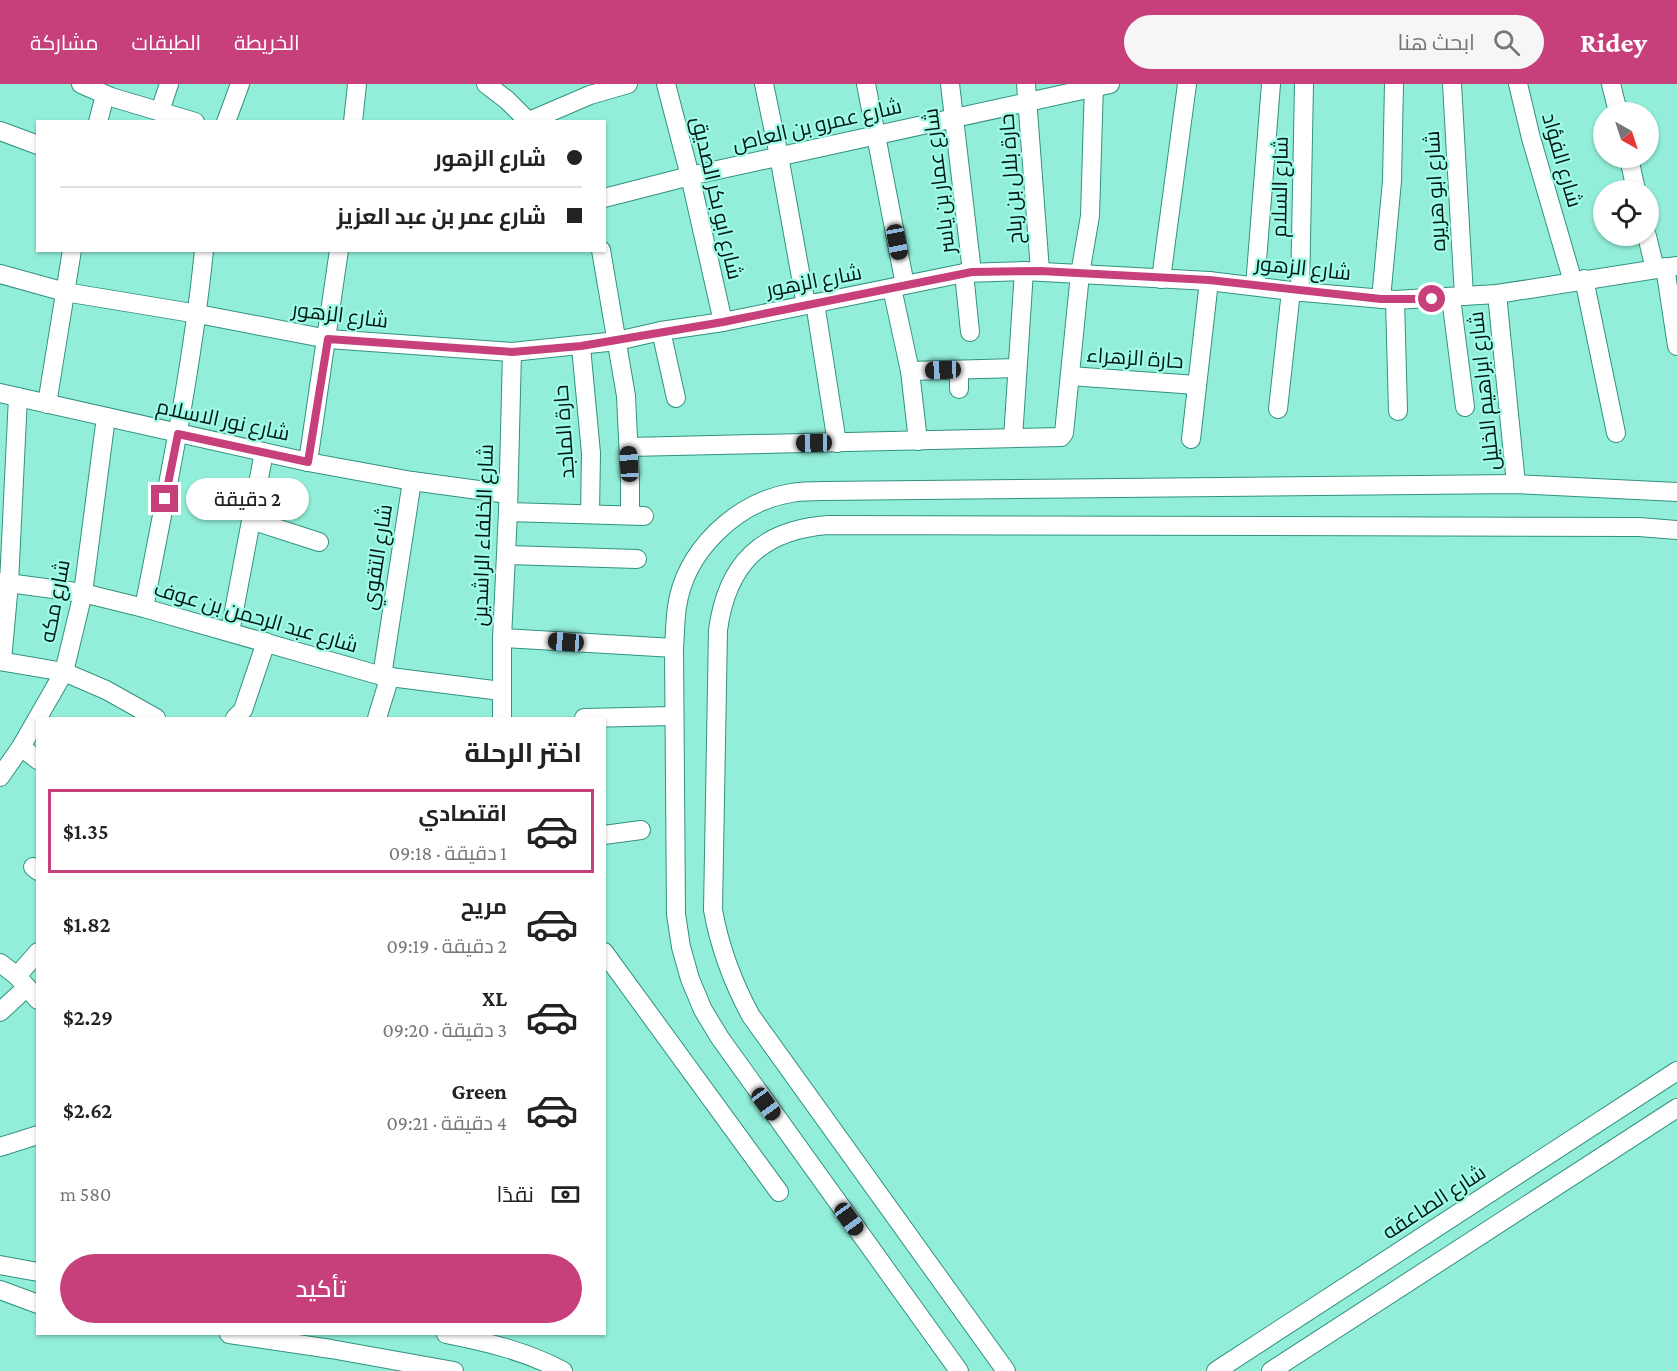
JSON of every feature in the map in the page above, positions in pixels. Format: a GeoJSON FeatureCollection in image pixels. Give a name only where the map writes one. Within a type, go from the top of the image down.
{"type":"FeatureCollection","features":[{"type":"Feature","properties":{"kind":"street"},"geometry":{"type":"LineString","coordinates":[[81,84],[111,92],[189,120]]}},
{"type":"Feature","properties":{"kind":"street"},"geometry":{"type":"LineString","coordinates":[[160,111],[169,84]]}},
{"type":"Feature","properties":{"kind":"street"},"geometry":{"type":"LineString","coordinates":[[227,120],[240,84]]}},
{"type":"Feature","properties":{"kind":"street"},"geometry":{"type":"LineString","coordinates":[[353,120],[357,84]]}},
{"type":"Feature","properties":{"kind":"street"},"geometry":{"type":"LineString","coordinates":[[486,84],[507,100],[527,120]]}},
{"type":"Feature","properties":{"kind":"street"},"geometry":{"type":"LineString","coordinates":[[530,120],[588,90],[628,84]]}},
{"type":"Feature","properties":{"kind":"street","name":"شارع ابو بكر الصديق"},"geometry":{"type":"LineString","coordinates":[[666,84],[690,176],[723,322]]}},
{"type":"Feature","properties":{"kind":"street"},"geometry":{"type":"LineString","coordinates":[[764,84],[811,304],[837,443]]}},
{"type":"Feature","properties":{"kind":"street"},"geometry":{"type":"LineString","coordinates":[[866,84],[877,135],[918,441]]}},
{"type":"Feature","properties":{"kind":"street","name":"شارع عمار بن ياسر"},"geometry":{"type":"LineString","coordinates":[[950,84],[968,273],[970,332]]}},
{"type":"Feature","properties":{"kind":"street"},"geometry":{"type":"LineString","coordinates":[[1161,279],[1187,84]]}},
{"type":"Feature","properties":{"kind":"street"},"geometry":{"type":"LineString","coordinates":[[1255,286],[1271,84]]}},
{"type":"Feature","properties":{"kind":"street","name":"شارع السلام"},"geometry":{"type":"LineString","coordinates":[[1278,409],[1295,291],[1304,84]]}},
{"type":"Feature","properties":{"kind":"street"},"geometry":{"type":"LineString","coordinates":[[1395,84],[1388,300],[1398,411]]}},
{"type":"Feature","properties":{"kind":"street","name":"شارع ابو هريره"},"geometry":{"type":"LineString","coordinates":[[1452,84],[1458,297],[1465,407]]}},
{"type":"Feature","properties":{"kind":"street","name":"شارع الفؤاد"},"geometry":{"type":"LineString","coordinates":[[1518,84],[1531,138],[1579,281],[1616,433]]}},
{"type":"Feature","properties":{"kind":"street"},"geometry":{"type":"LineString","coordinates":[[1611,84],[1616,102]]}},
{"type":"Feature","properties":{"kind":"street"},"geometry":{"type":"LineString","coordinates":[[601,252],[626,396],[629,447],[918,441],[1063,435],[1080,274],[1090,216],[1099,85]]}},
{"type":"Feature","properties":{"kind":"street","name":"شارع عمرو بن العاص"},"geometry":{"type":"LineString","coordinates":[[606,197],[690,176],[954,117],[1027,93],[1099,85]]}},
{"type":"Feature","properties":{"kind":"street"},"geometry":{"type":"LineString","coordinates":[[99,120],[111,92]]}},
{"type":"Feature","properties":{"kind":"street","name":"حارة بلال بن رباح"},"geometry":{"type":"LineString","coordinates":[[1013,438],[1017,368],[1032,271],[1027,93]]}},
{"type":"Feature","properties":{"kind":"street"},"geometry":{"type":"LineString","coordinates":[[0,131],[36,144]]}},
{"type":"Feature","properties":{"kind":"street"},"geometry":{"type":"LineString","coordinates":[[1653,246],[1666,267],[1677,346]]}},
{"type":"Feature","properties":{"kind":"street"},"geometry":{"type":"LineString","coordinates":[[48,404],[72,252]]}},
{"type":"Feature","properties":{"kind":"street"},"geometry":{"type":"LineString","coordinates":[[144,608],[178,434],[198,314],[204,252]]}},
{"type":"Feature","properties":{"kind":"street"},"geometry":{"type":"LineString","coordinates":[[308,462],[328,339],[339,252]]}},
{"type":"Feature","properties":{"kind":"street","name":"شارع الزهور"},"geometry":{"type":"LineString","coordinates":[[0,274],[65,292],[328,339],[512,352],[617,341],[968,273],[1032,271],[1209,280],[1388,300],[1497,294],[1666,267]]}},
{"type":"Feature","properties":{"kind":"street"},"geometry":{"type":"LineString","coordinates":[[1191,439],[1209,280]]}},
{"type":"Feature","properties":{"kind":"street","name":"شارع ابراهيم الخليل"},"geometry":{"type":"LineString","coordinates":[[1497,294],[1516,484]]}},
{"type":"Feature","properties":{"kind":"street"},"geometry":{"type":"LineString","coordinates":[[661,331],[676,398]]}},
{"type":"Feature","properties":{"kind":"street","name":"حارة الماجد"},"geometry":{"type":"LineString","coordinates":[[581,346],[591,453],[590,514]]}},
{"type":"Feature","properties":{"kind":"street","name":"شارع الخلفاء الراشدين"},"geometry":{"type":"LineString","coordinates":[[502,717],[502,638],[512,352]]}},
{"type":"Feature","properties":{"kind":"street"},"geometry":{"type":"LineString","coordinates":[[910,371],[1017,368]]}},
{"type":"Feature","properties":{"kind":"street"},"geometry":{"type":"LineString","coordinates":[[959,370],[959,389]]}},
{"type":"Feature","properties":{"kind":"street","name":"حارة الزهراء"},"geometry":{"type":"LineString","coordinates":[[1070,376],[1196,385]]}},
{"type":"Feature","properties":{"kind":"street"},"geometry":{"type":"LineString","coordinates":[[9,395],[1,661],[64,672],[106,690],[150,717]]}},
{"type":"Feature","properties":{"kind":"street","name":"شارع نور الاسلام"},"geometry":{"type":"LineString","coordinates":[[9,395],[178,434],[308,462],[412,481],[508,503],[590,514],[637,516],[629,447]]}},
{"type":"Feature","properties":{"kind":"street","name":"شارع مكه"},"geometry":{"type":"LineString","coordinates":[[38,717],[64,672],[83,593],[106,417]]}},
{"type":"Feature","properties":{"kind":"street"},"geometry":{"type":"LineString","coordinates":[[230,632],[264,452]]}},
{"type":"Feature","properties":{"kind":"street","name":"شارع التقوي"},"geometry":{"type":"LineString","coordinates":[[377,717],[386,676],[412,481]]}},
{"type":"Feature","properties":{"kind":"street"},"geometry":{"type":"LineString","coordinates":[[959,1371],[720,1038],[699,999],[687,968],[676,914],[674,648],[677,605],[687,573],[705,544],[729,520],[758,503],[790,493],[860,490],[1516,484],[1677,492]]}},
{"type":"Feature","properties":{"kind":"street"},"geometry":{"type":"LineString","coordinates":[[204,496],[253,513],[319,542]]}},
{"type":"Feature","properties":{"kind":"street"},"geometry":{"type":"LineString","coordinates":[[1006,1371],[756,1023],[737,991],[726,965],[713,910],[718,630],[721,606],[730,584],[743,564],[760,547],[781,534],[804,527],[828,525],[1627,527],[1677,530]]}},
{"type":"Feature","properties":{"kind":"street"},"geometry":{"type":"LineString","coordinates":[[506,555],[637,559]]}},
{"type":"Feature","properties":{"kind":"street","name":"شارع عبد الرحمن بن عوف"},"geometry":{"type":"LineString","coordinates":[[5,582],[83,593],[144,608],[386,676],[501,691]]}},
{"type":"Feature","properties":{"kind":"street"},"geometry":{"type":"LineString","coordinates":[[502,638],[674,648]]}},
{"type":"Feature","properties":{"kind":"street"},"geometry":{"type":"LineString","coordinates":[[245,716],[266,642]]}},
{"type":"Feature","properties":{"kind":"street"},"geometry":{"type":"LineString","coordinates":[[606,718],[674,716]]}},
{"type":"Feature","properties":{"kind":"street","name":"شارع مكه"},"geometry":{"type":"LineString","coordinates":[[0,777],[36,721]]}},
{"type":"Feature","properties":{"kind":"street"},"geometry":{"type":"LineString","coordinates":[[21,747],[36,758]]}},
{"type":"Feature","properties":{"kind":"street"},"geometry":{"type":"LineString","coordinates":[[606,835],[641,830]]}},
{"type":"Feature","properties":{"kind":"street"},"geometry":{"type":"LineString","coordinates":[[606,955],[779,1192]]}},
{"type":"Feature","properties":{"kind":"street"},"geometry":{"type":"LineString","coordinates":[[0,1012],[27,988],[36,959]]}},
{"type":"Feature","properties":{"kind":"street"},"geometry":{"type":"LineString","coordinates":[[0,963],[27,988]]}},
{"type":"Feature","properties":{"kind":"street","name":"شارع الصاعقه"},"geometry":{"type":"LineString","coordinates":[[1216,1371],[1677,1071]]}},
{"type":"Feature","properties":{"kind":"street"},"geometry":{"type":"LineString","coordinates":[[1271,1371],[1677,1108]]}},
{"type":"Feature","properties":{"kind":"street"},"geometry":{"type":"LineString","coordinates":[[0,1147],[36,1136]]}},
{"type":"Feature","properties":{"kind":"street"},"geometry":{"type":"LineString","coordinates":[[0,1265],[36,1272]]}},
{"type":"Feature","properties":{"kind":"street"},"geometry":{"type":"LineString","coordinates":[[0,1290],[36,1304]]}},
{"type":"Feature","properties":{"kind":"street"},"geometry":{"type":"LineString","coordinates":[[0,1303],[36,1305]]}},
{"type":"Feature","properties":{"kind":"street"},"geometry":{"type":"LineString","coordinates":[[244,1335],[332,1341],[454,1371]]}},
{"type":"Feature","properties":{"kind":"street"},"geometry":{"type":"LineString","coordinates":[[451,1335],[484,1341],[526,1353],[563,1371]]}},
{"type":"Feature","properties":{"kind":"route"},"geometry":{"type":"LineString","coordinates":[[165,499],[178,434],[308,462],[328,339],[512,352],[581,346],[723,322],[972,272],[1040,271],[1209,280],[1290,291],[1381,299],[1432,299]]}}]}
